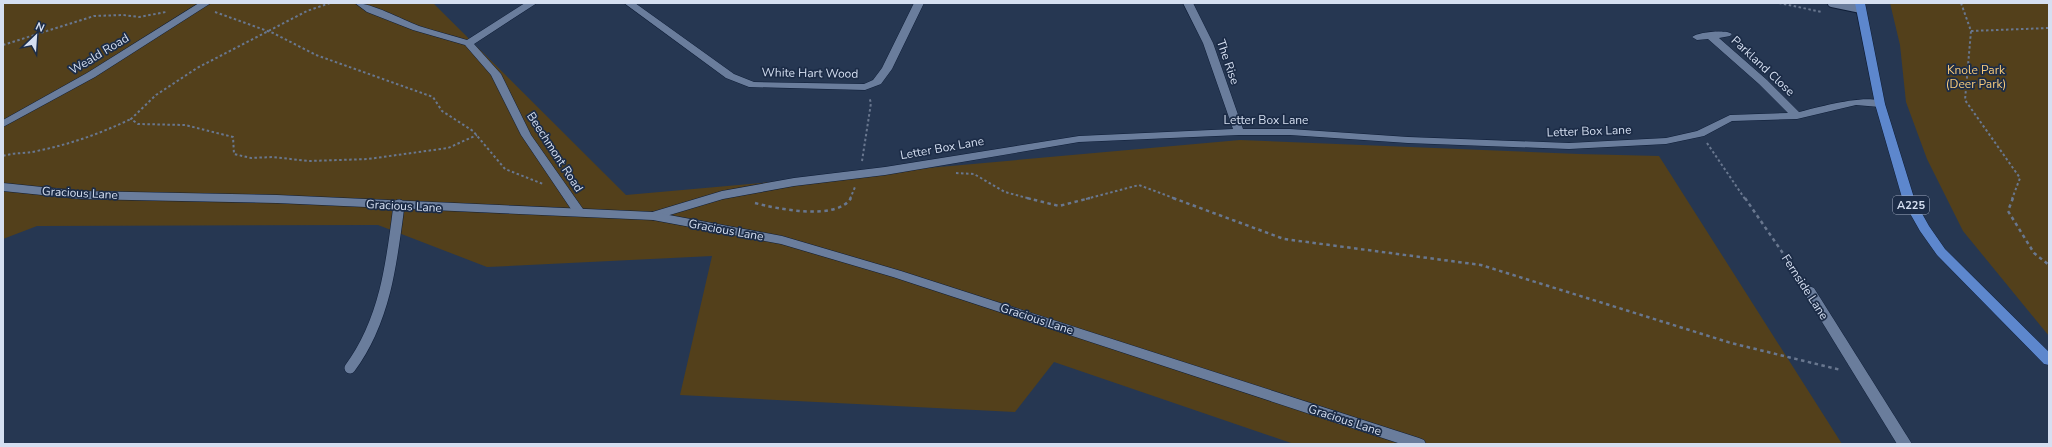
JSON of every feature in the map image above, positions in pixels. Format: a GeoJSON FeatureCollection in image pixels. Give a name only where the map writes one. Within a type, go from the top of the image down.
{"type":"FeatureCollection","features":[{"type":"Feature","properties":{"kind":"main road","name":"A225"},"geometry":{"type":"LineString","coordinates":[[1861,6],[1880,104],[1909,201],[1924,228],[1941,252],[2049,360]]}},
{"type":"Feature","properties":{"kind":"street","name":"Weald Road"},"geometry":{"type":"LineString","coordinates":[[3,124],[91,75],[206,3]]}},
{"type":"Feature","properties":{"kind":"street"},"geometry":{"type":"LineString","coordinates":[[360,3],[370,10],[410,25],[468,43],[532,3]]}},
{"type":"Feature","properties":{"kind":"street","name":"White Hart Wood"},"geometry":{"type":"LineString","coordinates":[[629,3],[730,76],[753,85],[865,87],[877,82],[887,69],[919,3]]}},
{"type":"Feature","properties":{"kind":"street","name":"The Rise"},"geometry":{"type":"LineString","coordinates":[[1188,3],[1208,43],[1239,132]]}},
{"type":"Feature","properties":{"kind":"street","name":"Parkland Close"},"geometry":{"type":"LineString","coordinates":[[1697,37],[1727,34]]}},
{"type":"Feature","properties":{"kind":"street","name":"Parkland Close"},"geometry":{"type":"LineString","coordinates":[[1711,36],[1763,82],[1797,116]]}},
{"type":"Feature","properties":{"kind":"street","name":"Beechmont Road"},"geometry":{"type":"LineString","coordinates":[[468,43],[496,74],[526,135],[579,212]]}},
{"type":"Feature","properties":{"kind":"street","name":"Letter Box Lane"},"geometry":{"type":"LineString","coordinates":[[653,216],[722,195],[794,182],[860,174],[1079,139],[1239,132],[1327,134],[1408,140],[1569,146],[1666,141],[1700,134],[1730,118],[1797,116],[1856,102],[1880,104]]}},
{"type":"Feature","properties":{"kind":"street","name":"Gracious Lane"},"geometry":{"type":"LineString","coordinates":[[3,187],[81,195],[278,200],[653,216],[782,240],[897,274],[1419,444]]}},
{"type":"Feature","properties":{"kind":"street","name":"Fernside Lane"},"geometry":{"type":"LineString","coordinates":[[1809,291],[1905,444]]}},
{"type":"Feature","properties":{"kind":"lane"},"geometry":{"type":"LineString","coordinates":[[1832,3],[1861,6]]}},
{"type":"Feature","properties":{"kind":"lane"},"geometry":{"type":"LineString","coordinates":[[350,368],[366,343],[378,314],[393,254],[399,205]]}},
{"type":"Feature","properties":{"kind":"path"},"geometry":{"type":"LineString","coordinates":[[3,156],[15,152],[34,152],[94,136],[130,118],[156,96],[196,68],[307,11],[330,3]]}},
{"type":"Feature","properties":{"kind":"path"},"geometry":{"type":"LineString","coordinates":[[1961,3],[1971,31],[1965,100],[2020,178],[2008,211],[2034,254],[2049,265]]}},
{"type":"Feature","properties":{"kind":"path"},"geometry":{"type":"LineString","coordinates":[[193,11],[217,12],[268,31],[316,55],[434,97],[442,111],[473,131],[505,169],[566,192]]}},
{"type":"Feature","properties":{"kind":"path"},"geometry":{"type":"LineString","coordinates":[[3,44],[94,16],[123,15],[139,17],[167,12]]}},
{"type":"Feature","properties":{"kind":"path"},"geometry":{"type":"LineString","coordinates":[[1971,31],[2049,28]]}},
{"type":"Feature","properties":{"kind":"path"},"geometry":{"type":"LineString","coordinates":[[750,202],[777,209],[832,211],[850,200],[860,174],[872,103],[865,87]]}},
{"type":"Feature","properties":{"kind":"path"},"geometry":{"type":"LineString","coordinates":[[130,118],[138,124],[185,125],[233,137],[234,154],[251,158],[274,157],[308,161],[368,159],[448,148],[477,135]]}},
{"type":"Feature","properties":{"kind":"path","name":"Fernside Lane"},"geometry":{"type":"LineString","coordinates":[[1700,134],[1809,291]]}},
{"type":"Feature","properties":{"kind":"path"},"geometry":{"type":"LineString","coordinates":[[953,173],[974,174],[1005,192],[1059,206],[1139,185],[1284,239],[1481,265],[1731,343],[1862,376]]}},
{"type":"Feature","properties":{"kind":"green space"},"geometry":{"type":"Polygon","coordinates":[[[3,3],[433,3],[626,195],[1240,140],[1659,156],[1842,444],[1294,444],[1054,362],[1015,412],[680,395],[712,256],[487,267],[378,225],[37,226],[3,239],[3,3]]]}},
{"type":"Feature","properties":{"kind":"green space","name":"Knole Park (Deer Park)"},"geometry":{"type":"Polygon","coordinates":[[[1890,3],[2049,3],[2049,336],[1963,231],[1927,159],[1906,102],[1900,45],[1890,3]]]}}]}
